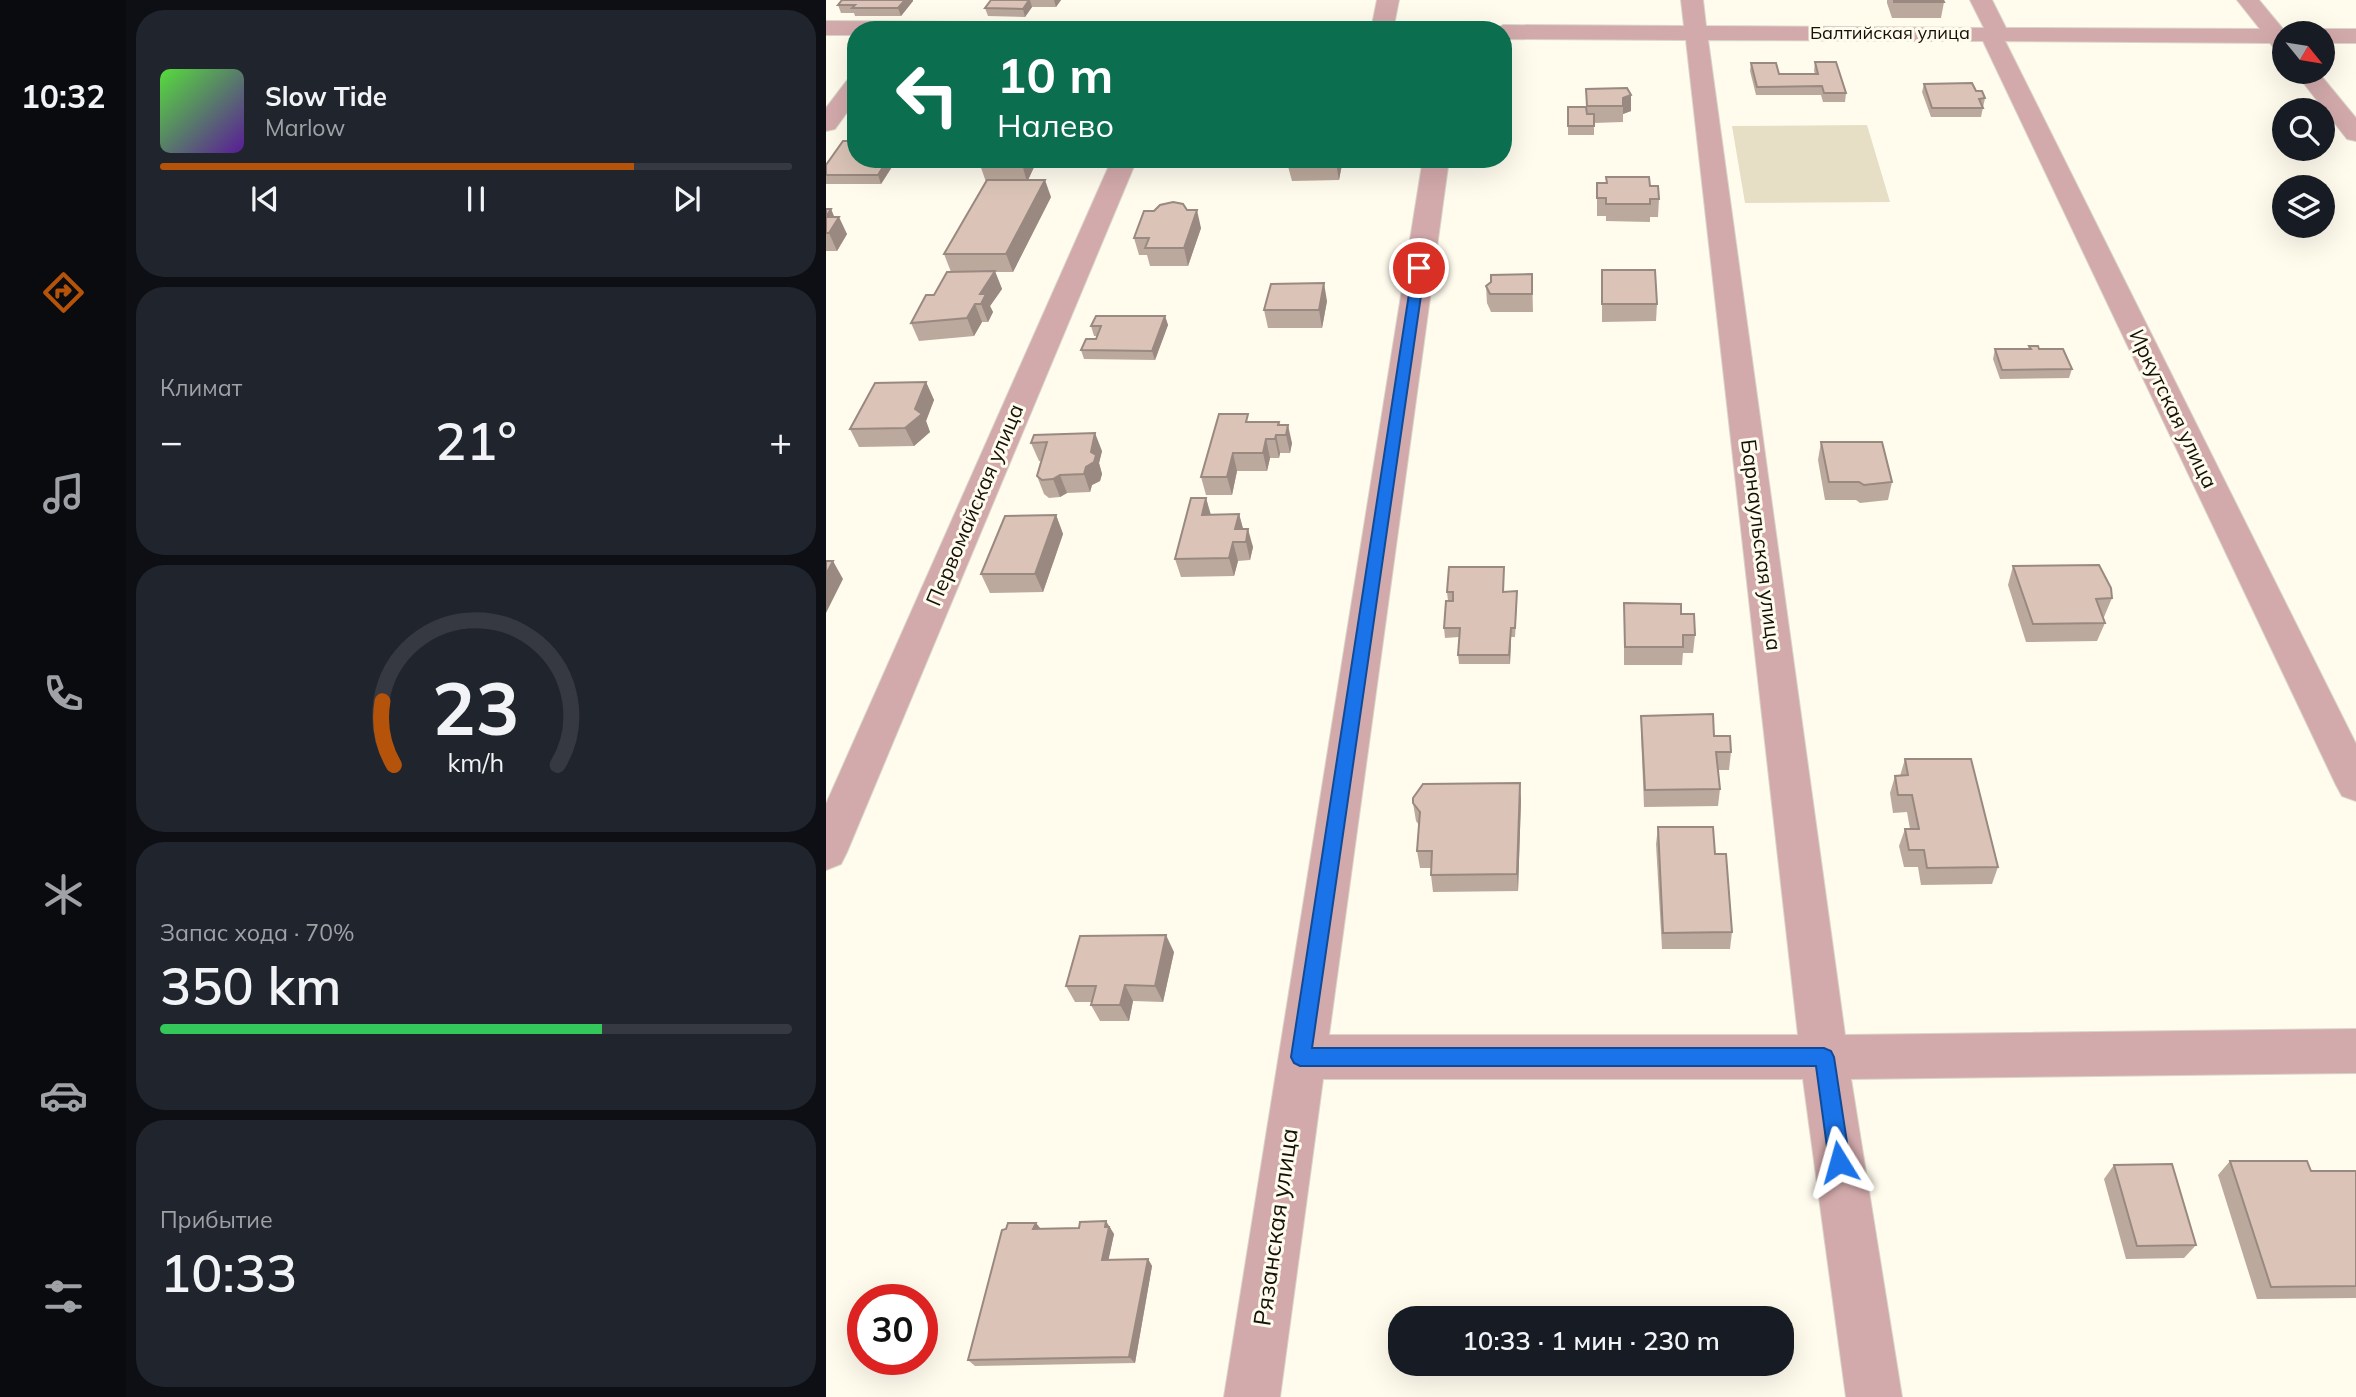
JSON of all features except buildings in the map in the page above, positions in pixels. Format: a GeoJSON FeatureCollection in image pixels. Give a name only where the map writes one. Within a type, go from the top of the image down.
{"type":"FeatureCollection","features":[{"type":"Feature","properties":{"kind":"street"},"geometry":{"type":"LineString","coordinates":[[1384,21],[1388,0]]}},
{"type":"Feature","properties":{"kind":"street","name":"Иркутская улица"},"geometry":{"type":"LineString","coordinates":[[1981,0],[1994,33],[2356,785]]}},
{"type":"Feature","properties":{"kind":"street"},"geometry":{"type":"LineString","coordinates":[[2249,0],[2272,28]]}},
{"type":"Feature","properties":{"kind":"street","name":"Балтийская улица"},"geometry":{"type":"LineString","coordinates":[[1512,31],[1695,16],[1994,33],[2272,39]]}},
{"type":"Feature","properties":{"kind":"street","name":"Барнаульская улица"},"geometry":{"type":"LineString","coordinates":[[1695,16],[1824,1057],[1874,1397]]}},
{"type":"Feature","properties":{"kind":"street"},"geometry":{"type":"LineString","coordinates":[[1071,21],[1093,20]]}},
{"type":"Feature","properties":{"kind":"street"},"geometry":{"type":"LineString","coordinates":[[826,28],[847,28]]}},
{"type":"Feature","properties":{"kind":"street"},"geometry":{"type":"LineString","coordinates":[[2335,36],[2356,36]]}},
{"type":"Feature","properties":{"kind":"street"},"geometry":{"type":"LineString","coordinates":[[2316,84],[2356,134]]}},
{"type":"Feature","properties":{"kind":"street"},"geometry":{"type":"LineString","coordinates":[[826,124],[847,96]]}},
{"type":"Feature","properties":{"kind":"street","name":"Первомайская улица"},"geometry":{"type":"LineString","coordinates":[[826,852],[1121,168]]}},
{"type":"Feature","properties":{"kind":"street"},"geometry":{"type":"LineString","coordinates":[[1435,168],[1300,1057],[1824,1057],[2356,1051]]}},
{"type":"Feature","properties":{"kind":"street","name":"Рязанская улица"},"geometry":{"type":"LineString","coordinates":[[1252,1397],[1300,1057]]}},
{"type":"Feature","properties":{"kind":"shaded area"},"geometry":{"type":"Polygon","coordinates":[[[1867,125],[1890,202],[1745,203],[1732,126],[1867,125]]]}},
{"type":"Feature","properties":{"kind":"route"},"geometry":{"type":"LineString","coordinates":[[1419,268],[1300,1057],[1824,1057],[1839,1162]]}}]}
